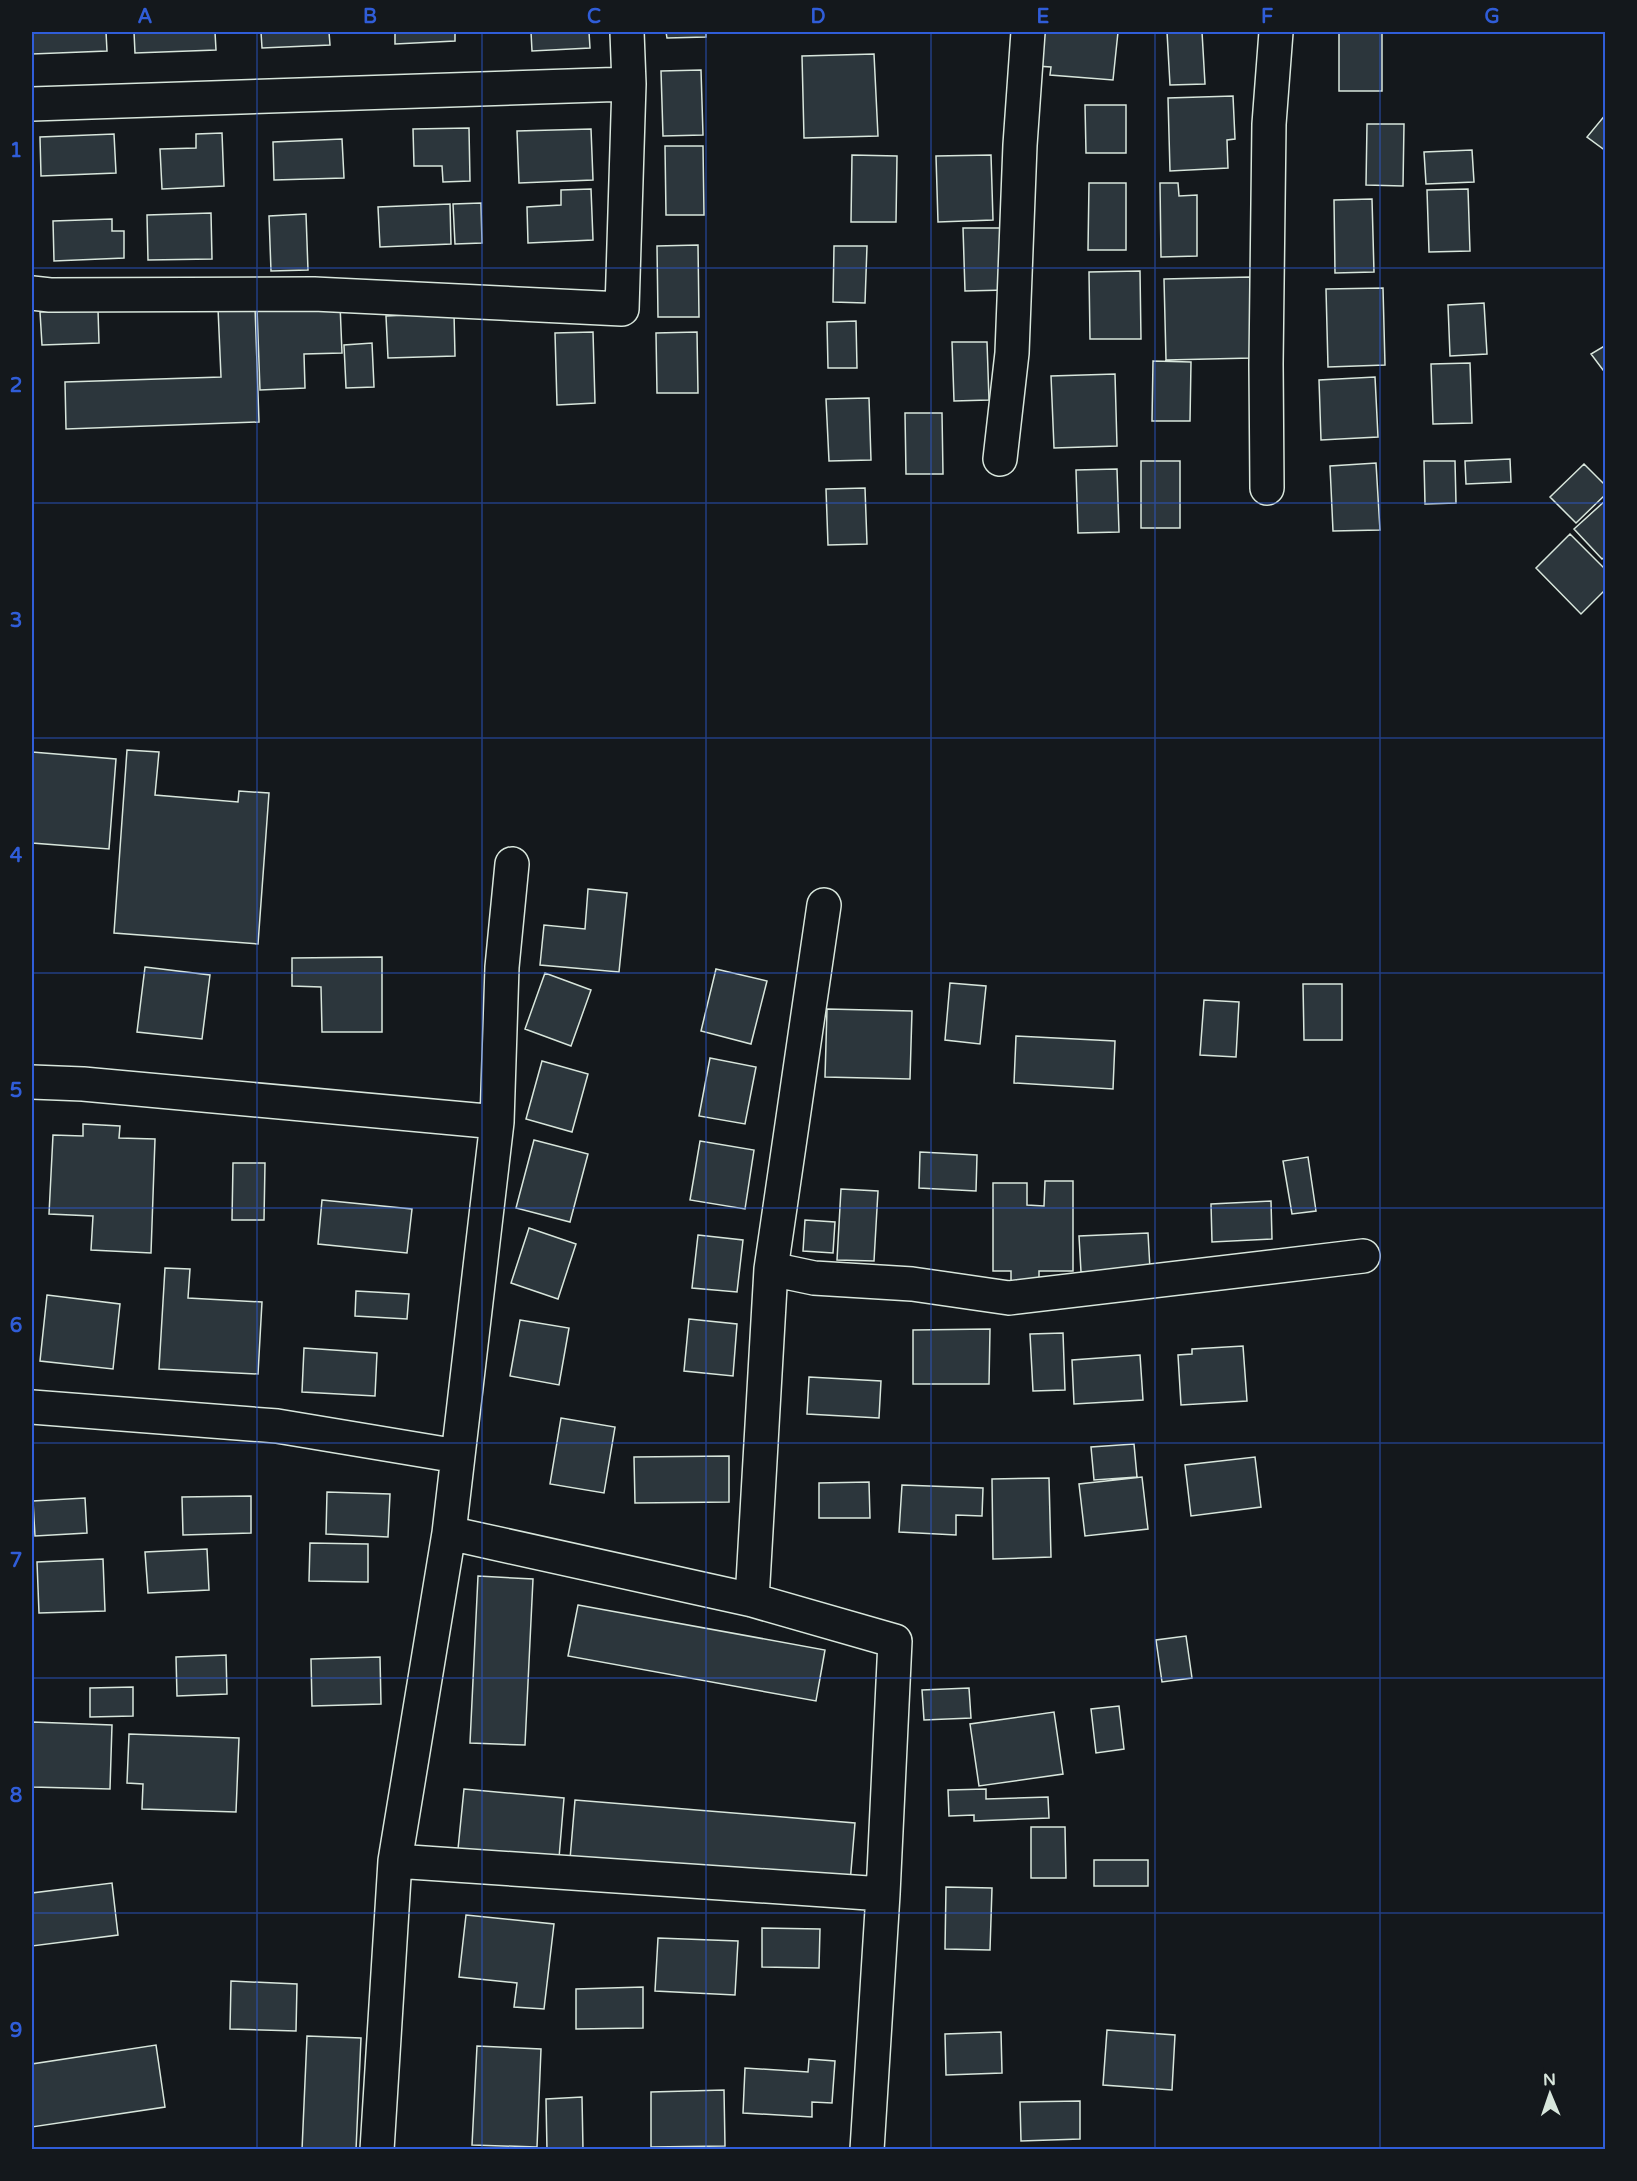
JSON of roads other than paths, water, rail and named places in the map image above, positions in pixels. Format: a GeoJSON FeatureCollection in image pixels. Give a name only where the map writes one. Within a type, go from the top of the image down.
{"type":"FeatureCollection","features":[{"type":"Feature","properties":{"kind":"street"},"geometry":{"type":"LineString","coordinates":[[32,293],[50,295],[314,294],[622,309],[629,84],[627,32]]}},
{"type":"Feature","properties":{"kind":"street"},"geometry":{"type":"LineString","coordinates":[[1000,459],[1012,353],[1020,146],[1028,32]]}},
{"type":"Feature","properties":{"kind":"street"},"geometry":{"type":"LineString","coordinates":[[1267,488],[1269,124],[1276,32]]}},
{"type":"Feature","properties":{"kind":"street"},"geometry":{"type":"LineString","coordinates":[[32,104],[629,84]]}},
{"type":"Feature","properties":{"kind":"street"},"geometry":{"type":"LineString","coordinates":[[377,2150],[395,1861],[449,1533],[497,1122],[502,967],[512,864]]}},
{"type":"Feature","properties":{"kind":"street"},"geometry":{"type":"LineString","coordinates":[[752,1600],[771,1269],[824,905]]}},
{"type":"Feature","properties":{"kind":"street"},"geometry":{"type":"LineString","coordinates":[[32,1082],[83,1084],[497,1122]]}},
{"type":"Feature","properties":{"kind":"street"},"geometry":{"type":"LineString","coordinates":[[771,1269],[814,1278],[912,1284],[1009,1298],[1363,1256]]}},
{"type":"Feature","properties":{"kind":"street"},"geometry":{"type":"LineString","coordinates":[[32,1407],[277,1426],[457,1456]]}},
{"type":"Feature","properties":{"kind":"street"},"geometry":{"type":"LineString","coordinates":[[449,1533],[752,1600],[895,1641],[883,1894],[867,2150]]}},
{"type":"Feature","properties":{"kind":"street"},"geometry":{"type":"LineString","coordinates":[[395,1861],[883,1894]]}}]}
